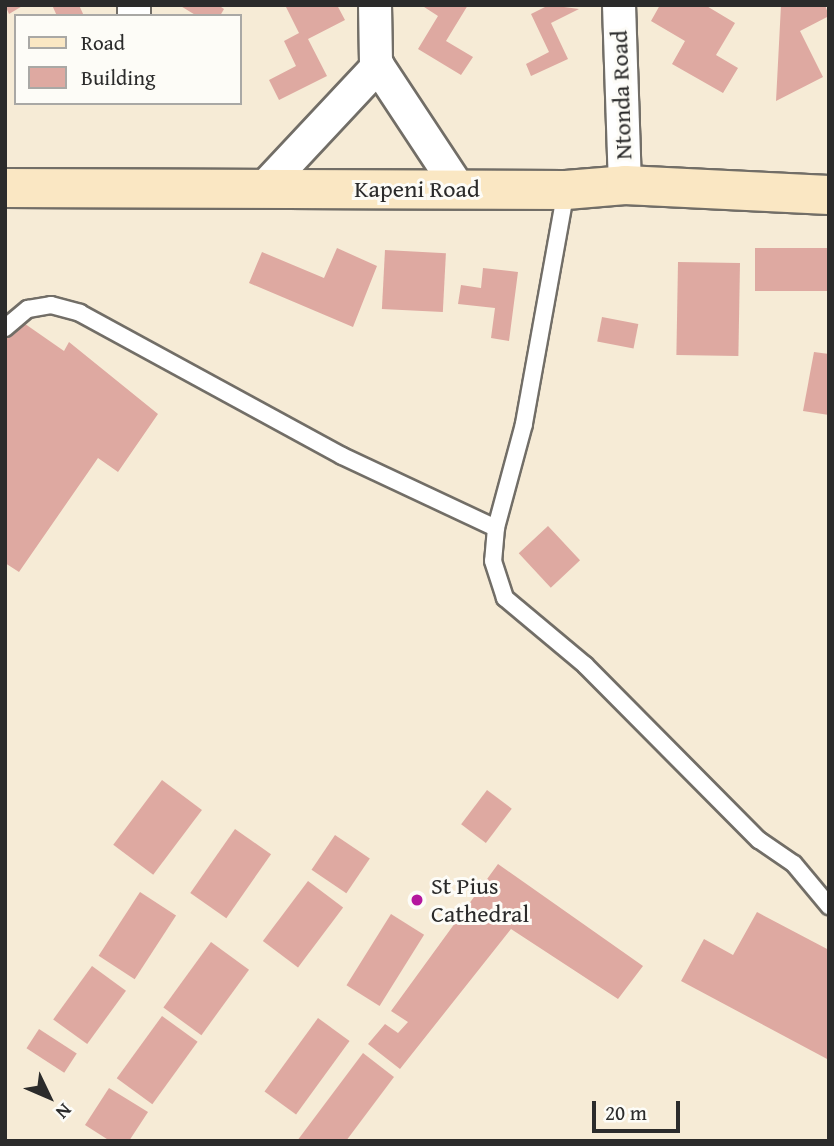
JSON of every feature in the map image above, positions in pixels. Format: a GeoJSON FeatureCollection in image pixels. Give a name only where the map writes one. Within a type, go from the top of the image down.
{"type":"FeatureCollection","features":[{"type":"Feature","properties":{"kind":"main road","name":"Kapeni Road"},"geometry":{"type":"LineString","coordinates":[[5,188],[566,190],[625,185],[829,195]]}},
{"type":"Feature","properties":{"kind":"street"},"geometry":{"type":"LineString","coordinates":[[375,5],[378,66],[458,188]]}},
{"type":"Feature","properties":{"kind":"street","name":"Ntonda Road"},"geometry":{"type":"LineString","coordinates":[[619,5],[625,185]]}},
{"type":"Feature","properties":{"kind":"street"},"geometry":{"type":"LineString","coordinates":[[262,190],[378,66]]}},
{"type":"Feature","properties":{"kind":"lane"},"geometry":{"type":"LineString","coordinates":[[566,190],[524,424],[496,528],[493,561],[505,597],[585,665],[759,840],[794,864],[829,906]]}},
{"type":"Feature","properties":{"kind":"lane"},"geometry":{"type":"LineString","coordinates":[[5,328],[29,309],[51,305],[80,313],[342,456],[496,528]]}},
{"type":"Feature","properties":{"kind":"building"},"geometry":{"type":"Polygon","coordinates":[[[5,5],[24,5],[9,14],[5,5]]]}},
{"type":"Feature","properties":{"kind":"building"},"geometry":{"type":"Polygon","coordinates":[[[52,5],[79,5],[83,14],[56,14],[52,5]]]}},
{"type":"Feature","properties":{"kind":"building"},"geometry":{"type":"Polygon","coordinates":[[[179,5],[218,5],[224,9],[221,14],[194,14],[179,5]]]}},
{"type":"Feature","properties":{"kind":"building"},"geometry":{"type":"Polygon","coordinates":[[[285,5],[337,5],[345,20],[308,39],[327,76],[279,100],[269,80],[296,66],[284,41],[299,33],[285,5]]]}},
{"type":"Feature","properties":{"kind":"building"},"geometry":{"type":"Polygon","coordinates":[[[421,5],[468,5],[446,41],[473,57],[461,75],[418,49],[438,16],[421,5]]]}},
{"type":"Feature","properties":{"kind":"building"},"geometry":{"type":"Polygon","coordinates":[[[549,5],[579,9],[551,23],[568,59],[531,76],[526,64],[549,52],[531,14],[549,5]]]}},
{"type":"Feature","properties":{"kind":"building"},"geometry":{"type":"Polygon","coordinates":[[[660,5],[705,5],[735,23],[716,55],[738,68],[723,93],[672,64],[685,41],[651,21],[660,5]]]}},
{"type":"Feature","properties":{"kind":"building"},"geometry":{"type":"Polygon","coordinates":[[[781,5],[825,5],[829,16],[800,31],[823,77],[776,101],[781,5]]]}},
{"type":"Feature","properties":{"kind":"building"},"geometry":{"type":"Polygon","coordinates":[[[337,248],[377,266],[353,327],[249,283],[262,252],[324,278],[337,248]]]}},
{"type":"Feature","properties":{"kind":"building"},"geometry":{"type":"Polygon","coordinates":[[[755,248],[829,248],[829,291],[755,291],[755,248]]]}},
{"type":"Feature","properties":{"kind":"building"},"geometry":{"type":"Polygon","coordinates":[[[385,250],[446,253],[443,312],[382,309],[385,250]]]}},
{"type":"Feature","properties":{"kind":"building"},"geometry":{"type":"Polygon","coordinates":[[[678,262],[740,263],[738,356],[676,355],[678,262]]]}},
{"type":"Feature","properties":{"kind":"building"},"geometry":{"type":"Polygon","coordinates":[[[483,268],[518,272],[509,341],[491,338],[495,308],[458,304],[461,285],[481,288],[483,268]]]}},
{"type":"Feature","properties":{"kind":"building"},"geometry":{"type":"Polygon","coordinates":[[[602,317],[638,324],[634,349],[597,342],[602,317]]]}},
{"type":"Feature","properties":{"kind":"building"},"geometry":{"type":"Polygon","coordinates":[[[18,319],[64,351],[69,342],[158,414],[118,472],[98,458],[19,572],[5,563],[5,337],[18,319]]]}},
{"type":"Feature","properties":{"kind":"building"},"geometry":{"type":"Polygon","coordinates":[[[814,352],[829,354],[829,415],[803,411],[814,352]]]}},
{"type":"Feature","properties":{"kind":"building"},"geometry":{"type":"Polygon","coordinates":[[[548,526],[580,560],[551,588],[519,553],[548,526]]]}},
{"type":"Feature","properties":{"kind":"building"},"geometry":{"type":"Polygon","coordinates":[[[162,780],[202,810],[153,875],[113,845],[162,780]]]}},
{"type":"Feature","properties":{"kind":"building"},"geometry":{"type":"Polygon","coordinates":[[[487,790],[512,809],[486,843],[461,824],[487,790]]]}},
{"type":"Feature","properties":{"kind":"building"},"geometry":{"type":"Polygon","coordinates":[[[235,829],[271,854],[226,918],[190,893],[235,829]]]}},
{"type":"Feature","properties":{"kind":"building"},"geometry":{"type":"Polygon","coordinates":[[[335,835],[370,858],[346,893],[312,870],[335,835]]]}},
{"type":"Feature","properties":{"kind":"building"},"geometry":{"type":"Polygon","coordinates":[[[498,864],[643,966],[618,999],[511,929],[400,1069],[368,1044],[385,1024],[398,1033],[408,1022],[391,1011],[498,864]]]}},
{"type":"Feature","properties":{"kind":"building"},"geometry":{"type":"Polygon","coordinates":[[[308,881],[343,907],[298,967],[263,941],[308,881]]]}},
{"type":"Feature","properties":{"kind":"building"},"geometry":{"type":"Polygon","coordinates":[[[140,892],[176,915],[135,979],[99,956],[140,892]]]}},
{"type":"Feature","properties":{"kind":"building"},"geometry":{"type":"Polygon","coordinates":[[[757,912],[829,950],[829,1060],[681,981],[704,939],[733,955],[757,912]]]}},
{"type":"Feature","properties":{"kind":"building"},"geometry":{"type":"Polygon","coordinates":[[[391,914],[424,935],[380,1006],[346,985],[391,914]]]}},
{"type":"Feature","properties":{"kind":"building"},"geometry":{"type":"Polygon","coordinates":[[[211,942],[249,970],[201,1035],[163,1008],[211,942]]]}},
{"type":"Feature","properties":{"kind":"building"},"geometry":{"type":"Polygon","coordinates":[[[92,966],[126,991],[87,1044],[53,1019],[92,966]]]}},
{"type":"Feature","properties":{"kind":"building"},"geometry":{"type":"Polygon","coordinates":[[[162,1016],[198,1042],[152,1104],[117,1078],[162,1016]]]}},
{"type":"Feature","properties":{"kind":"building"},"geometry":{"type":"Polygon","coordinates":[[[318,1018],[350,1041],[296,1115],[265,1092],[318,1018]]]}},
{"type":"Feature","properties":{"kind":"building"},"geometry":{"type":"Polygon","coordinates":[[[39,1029],[77,1054],[64,1073],[26,1048],[39,1029]]]}},
{"type":"Feature","properties":{"kind":"building"},"geometry":{"type":"Polygon","coordinates":[[[363,1053],[394,1077],[346,1141],[297,1141],[363,1053]]]}},
{"type":"Feature","properties":{"kind":"building"},"geometry":{"type":"Polygon","coordinates":[[[109,1088],[148,1112],[129,1141],[110,1141],[85,1125],[109,1088]]]}},
{"type":"Feature","properties":{"kind":"place","name":"St Pius Cathedral"},"geometry":{"type":"Point","coordinates":[417,900]}}]}
